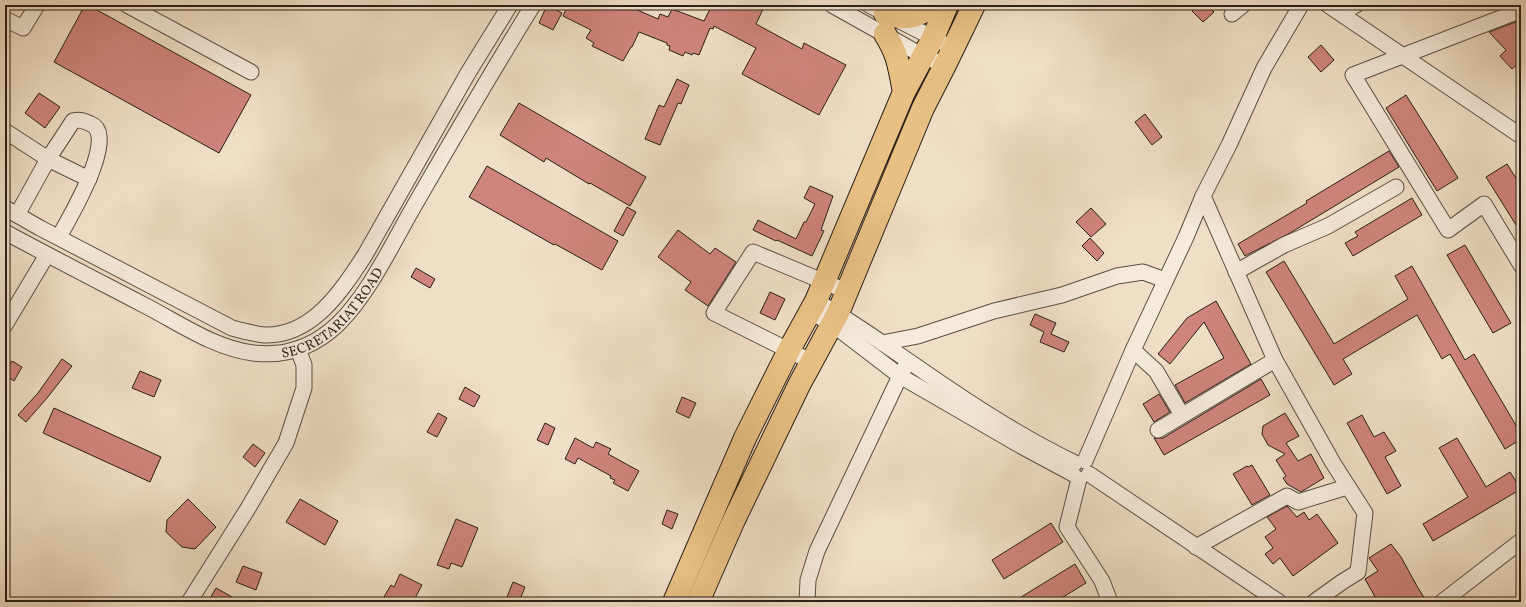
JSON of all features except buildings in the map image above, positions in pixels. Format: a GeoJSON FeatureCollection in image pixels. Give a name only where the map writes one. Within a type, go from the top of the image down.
{"type":"FeatureCollection","features":[{"type":"Feature","properties":{"kind":"highway"},"geometry":{"type":"LineString","coordinates":[[904,92],[899,62],[880,18],[907,18],[916,16],[933,6],[938,5]]}},
{"type":"Feature","properties":{"kind":"highway"},"geometry":{"type":"LineString","coordinates":[[674,602],[745,438],[817,298],[904,92],[928,47],[947,5]]}},
{"type":"Feature","properties":{"kind":"highway"},"geometry":{"type":"LineString","coordinates":[[698,602],[740,508],[799,385],[835,319],[922,108],[950,57],[974,5]]}},
{"type":"Feature","properties":{"kind":"street"},"geometry":{"type":"LineString","coordinates":[[5,19],[23,28],[37,5]]}},
{"type":"Feature","properties":{"kind":"street"},"geometry":{"type":"LineString","coordinates":[[127,5],[251,72]]}},
{"type":"Feature","properties":{"kind":"street","name":"SECRETARIAT ROAD"},"geometry":{"type":"LineString","coordinates":[[11,212],[232,328],[265,335],[288,331],[304,324],[316,316],[333,301],[361,261],[468,73],[510,5]]}},
{"type":"Feature","properties":{"kind":"street","name":"SECRETARIAT ROAD"},"geometry":{"type":"LineString","coordinates":[[5,232],[218,343],[234,349],[267,354],[282,354],[298,349],[322,336],[339,323],[369,284],[533,5]]}},
{"type":"Feature","properties":{"kind":"street"},"geometry":{"type":"LineString","coordinates":[[832,5],[880,18],[928,47],[950,57]]}},
{"type":"Feature","properties":{"kind":"street"},"geometry":{"type":"LineString","coordinates":[[1110,602],[1102,581],[1067,527],[1080,470],[1133,350],[1186,237],[1203,196],[1264,68],[1301,5]]}},
{"type":"Feature","properties":{"kind":"street"},"geometry":{"type":"LineString","coordinates":[[1334,9],[1356,5]]}},
{"type":"Feature","properties":{"kind":"street"},"geometry":{"type":"LineString","coordinates":[[1334,9],[1521,136]]}},
{"type":"Feature","properties":{"kind":"street"},"geometry":{"type":"LineString","coordinates":[[1519,11],[1353,75],[1448,230],[1484,204],[1521,264]]}},
{"type":"Feature","properties":{"kind":"street"},"geometry":{"type":"LineString","coordinates":[[880,18],[928,47],[950,57]]}},
{"type":"Feature","properties":{"kind":"street"},"geometry":{"type":"LineString","coordinates":[[11,212],[73,121],[80,119],[93,125],[99,133],[99,147],[90,179],[59,237]]}},
{"type":"Feature","properties":{"kind":"street"},"geometry":{"type":"LineString","coordinates":[[5,131],[48,159],[90,179]]}},
{"type":"Feature","properties":{"kind":"street"},"geometry":{"type":"LineString","coordinates":[[1236,272],[1284,245],[1328,226],[1396,187]]}},
{"type":"Feature","properties":{"kind":"street"},"geometry":{"type":"LineString","coordinates":[[1203,196],[1275,360],[1347,487],[1365,513],[1358,572],[1314,602]]}},
{"type":"Feature","properties":{"kind":"street"},"geometry":{"type":"LineString","coordinates":[[30,245],[40,228]]}},
{"type":"Feature","properties":{"kind":"street"},"geometry":{"type":"LineString","coordinates":[[812,362],[714,313],[753,252],[817,298],[835,319],[900,376],[1021,446],[1080,470]]}},
{"type":"Feature","properties":{"kind":"street"},"geometry":{"type":"LineString","coordinates":[[5,325],[47,255]]}},
{"type":"Feature","properties":{"kind":"street"},"geometry":{"type":"LineString","coordinates":[[882,343],[918,336],[994,311],[1062,295],[1117,276],[1143,272],[1165,280]]}},
{"type":"Feature","properties":{"kind":"street"},"geometry":{"type":"LineString","coordinates":[[817,298],[846,291]]}},
{"type":"Feature","properties":{"kind":"street"},"geometry":{"type":"LineString","coordinates":[[835,319],[882,343],[1010,427],[1080,470],[1279,602]]}},
{"type":"Feature","properties":{"kind":"street"},"geometry":{"type":"LineString","coordinates":[[189,602],[286,442],[304,388],[304,365],[298,349]]}},
{"type":"Feature","properties":{"kind":"street"},"geometry":{"type":"LineString","coordinates":[[1133,350],[1156,371],[1182,415]]}},
{"type":"Feature","properties":{"kind":"street"},"geometry":{"type":"LineString","coordinates":[[1158,430],[1275,360]]}},
{"type":"Feature","properties":{"kind":"street"},"geometry":{"type":"LineString","coordinates":[[807,602],[808,580],[817,551],[900,376],[909,362]]}},
{"type":"Feature","properties":{"kind":"street"},"geometry":{"type":"LineString","coordinates":[[1196,547],[1287,496],[1298,502],[1347,487]]}},
{"type":"Feature","properties":{"kind":"street"},"geometry":{"type":"LineString","coordinates":[[1442,602],[1521,541]]}}]}
